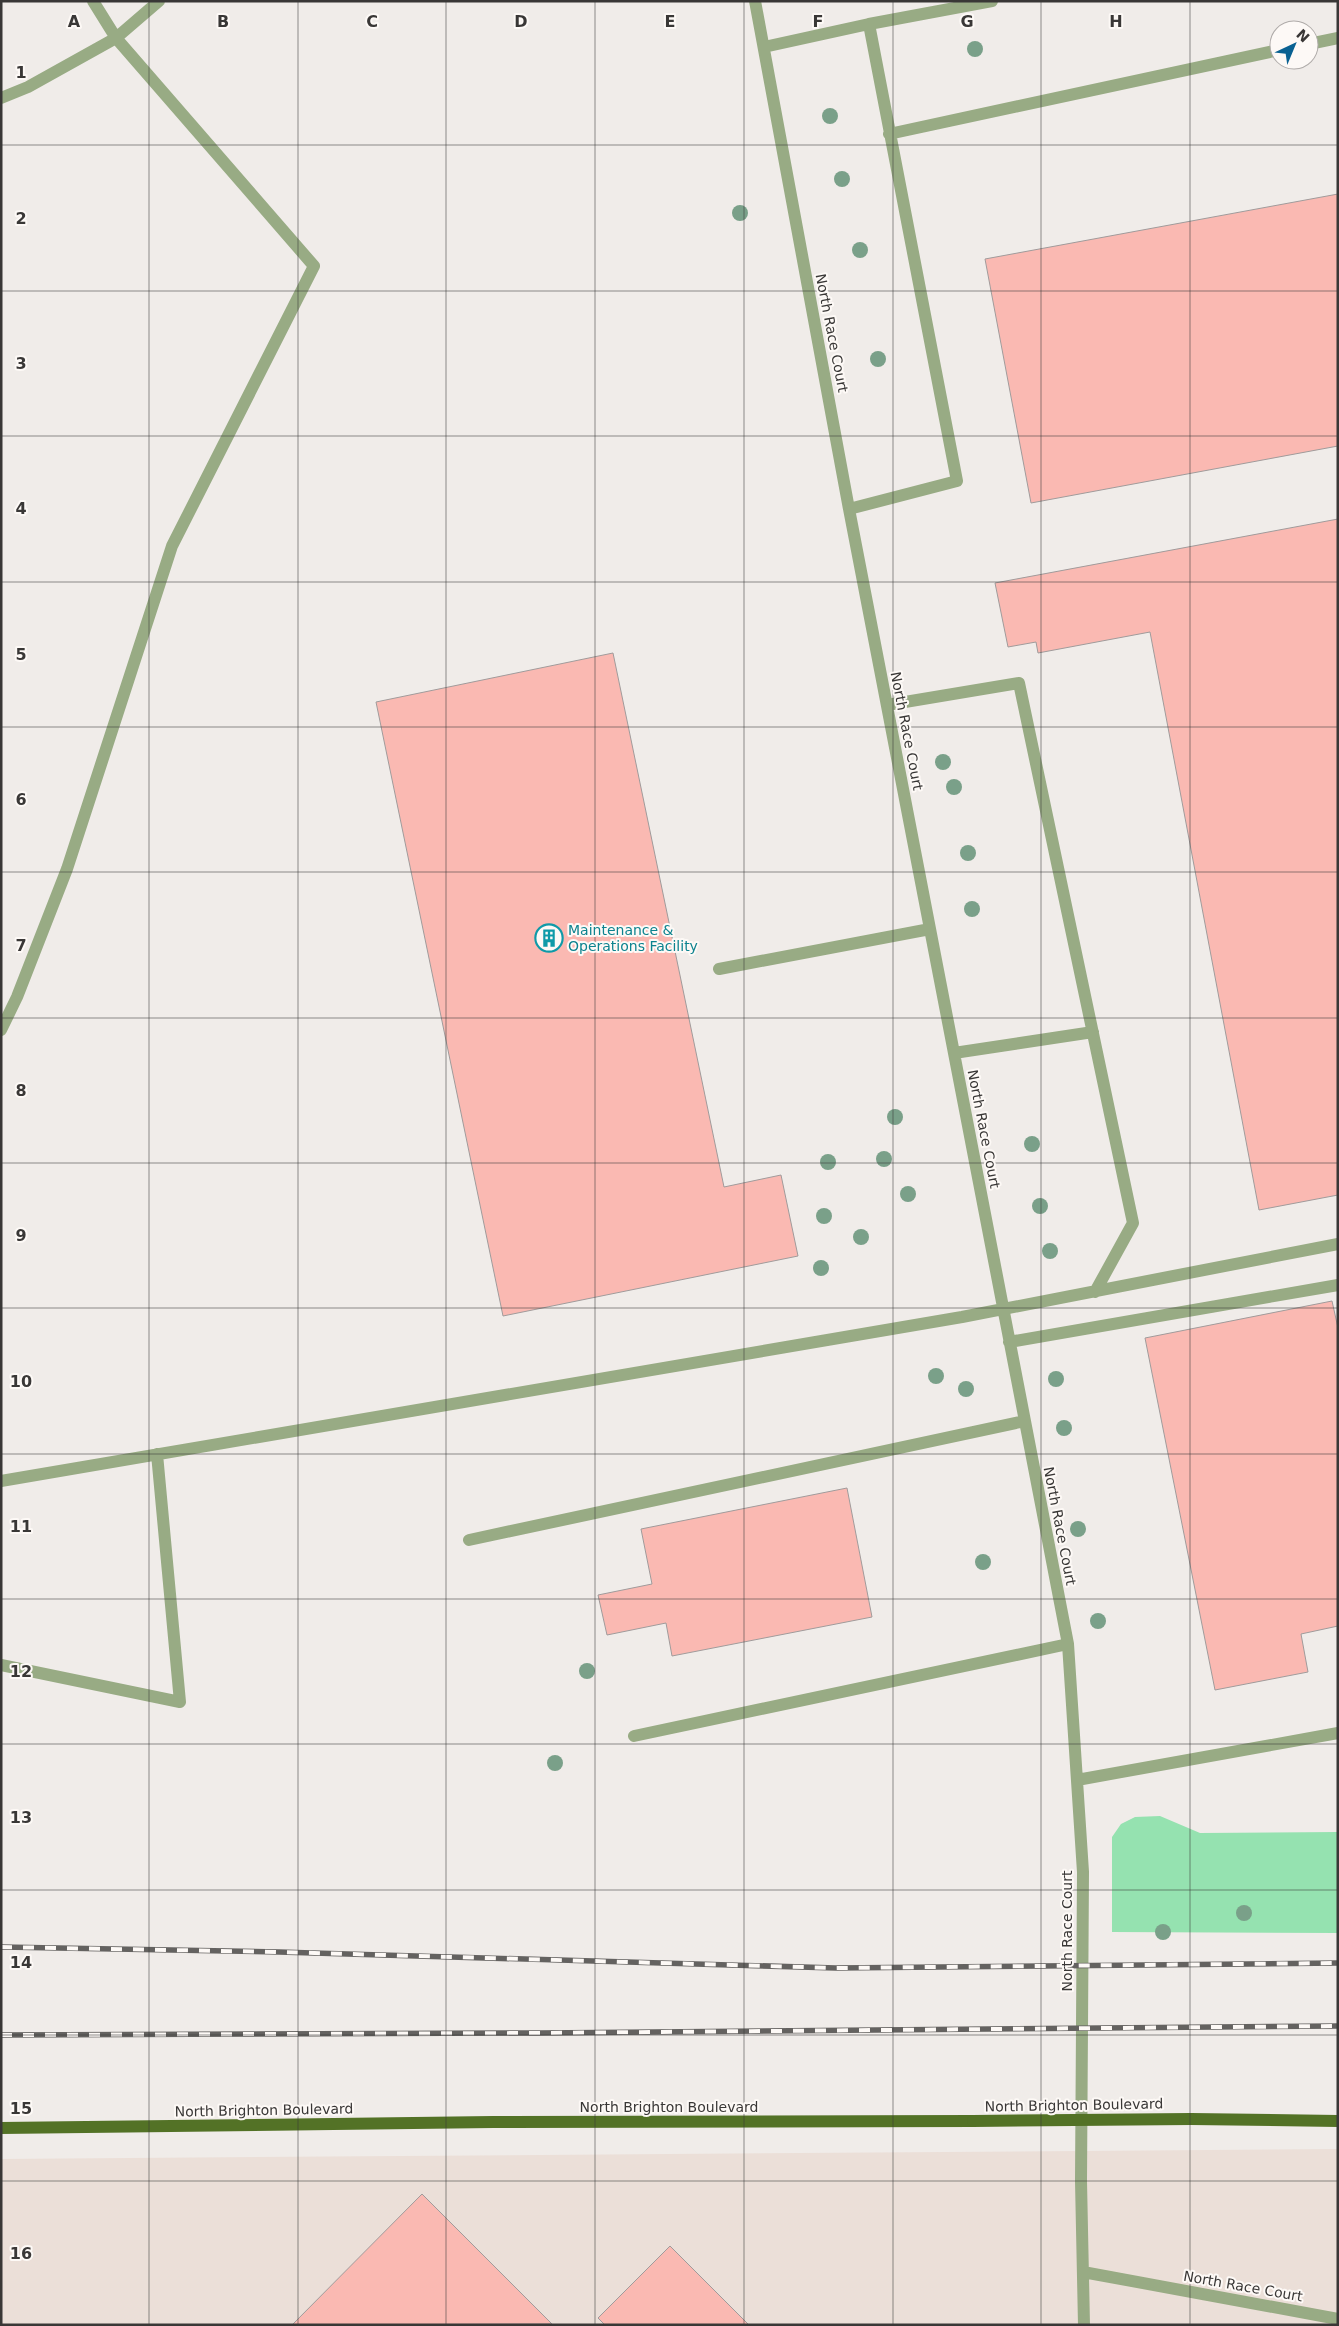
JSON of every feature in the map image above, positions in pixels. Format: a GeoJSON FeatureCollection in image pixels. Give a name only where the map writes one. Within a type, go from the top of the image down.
{"type":"FeatureCollection","features":[{"type":"Feature","properties":{"kind":"main road","name":"North Brighton Boulevard"},"geometry":{"type":"LineString","coordinates":[[1,2128],[493,2122],[973,2121],[1191,2118],[1338,2121]]}},
{"type":"Feature","properties":{"kind":"street"},"geometry":{"type":"LineString","coordinates":[[1,1030],[17,998],[67,869],[172,546],[314,266],[116,38],[93,1]]}},
{"type":"Feature","properties":{"kind":"street"},"geometry":{"type":"LineString","coordinates":[[1,98],[28,86],[116,38],[159,1]]}},
{"type":"Feature","properties":{"kind":"street","name":"North Race Court"},"geometry":{"type":"LineString","coordinates":[[754,1],[849,509],[1068,1644],[1083,1872],[1081,2181],[1084,2325]]}},
{"type":"Feature","properties":{"kind":"street"},"geometry":{"type":"LineString","coordinates":[[764,47],[868,24],[933,7],[992,1]]}},
{"type":"Feature","properties":{"kind":"street"},"geometry":{"type":"LineString","coordinates":[[849,509],[957,481],[868,24]]}},
{"type":"Feature","properties":{"kind":"street"},"geometry":{"type":"LineString","coordinates":[[1319,42],[1338,38]]}},
{"type":"Feature","properties":{"kind":"street"},"geometry":{"type":"LineString","coordinates":[[889,134],[1269,52]]}},
{"type":"Feature","properties":{"kind":"street"},"geometry":{"type":"LineString","coordinates":[[887,705],[1020,683],[1133,1223],[1094,1292]]}},
{"type":"Feature","properties":{"kind":"street"},"geometry":{"type":"LineString","coordinates":[[718,969],[930,929]]}},
{"type":"Feature","properties":{"kind":"street"},"geometry":{"type":"LineString","coordinates":[[954,1052],[1093,1032]]}},
{"type":"Feature","properties":{"kind":"street"},"geometry":{"type":"LineString","coordinates":[[1,1481],[1003,1309],[1338,1244]]}},
{"type":"Feature","properties":{"kind":"street"},"geometry":{"type":"LineString","coordinates":[[1009,1342],[1338,1285]]}},
{"type":"Feature","properties":{"kind":"street"},"geometry":{"type":"LineString","coordinates":[[469,1540],[1025,1421]]}},
{"type":"Feature","properties":{"kind":"street"},"geometry":{"type":"LineString","coordinates":[[1,1665],[180,1702],[157,1454]]}},
{"type":"Feature","properties":{"kind":"street"},"geometry":{"type":"LineString","coordinates":[[634,1736],[1068,1644]]}},
{"type":"Feature","properties":{"kind":"street"},"geometry":{"type":"LineString","coordinates":[[1077,1780],[1338,1733]]}},
{"type":"Feature","properties":{"kind":"street","name":"North Race Court"},"geometry":{"type":"LineString","coordinates":[[1083,2272],[1338,2318]]}},
{"type":"Feature","properties":{"kind":"shaded area"},"geometry":{"type":"Polygon","coordinates":[[[1338,2149],[1338,2325],[1,2325],[1,2159],[1338,2149]]]}},
{"type":"Feature","properties":{"kind":"green space"},"geometry":{"type":"Polygon","coordinates":[[[1160,1816],[1200,1833],[1338,1832],[1338,1933],[1112,1932],[1112,1837],[1121,1824],[1135,1817],[1160,1816]]]}},
{"type":"Feature","properties":{"kind":"building"},"geometry":{"type":"Polygon","coordinates":[[[1338,194],[1338,446],[1031,503],[985,259],[1338,194]]]}},
{"type":"Feature","properties":{"kind":"building"},"geometry":{"type":"Polygon","coordinates":[[[1338,519],[1338,1195],[1259,1210],[1150,632],[1038,653],[1036,642],[1008,647],[995,583],[1338,519]]]}},
{"type":"Feature","properties":{"kind":"building","name":"Maintenance & Operations Facility"},"geometry":{"type":"Polygon","coordinates":[[[613,653],[724,1187],[781,1175],[798,1256],[503,1316],[376,702],[613,653]]]}},
{"type":"Feature","properties":{"kind":"building"},"geometry":{"type":"Polygon","coordinates":[[[1332,1301],[1338,1328],[1338,1626],[1301,1634],[1308,1672],[1215,1690],[1145,1338],[1332,1301]]]}},
{"type":"Feature","properties":{"kind":"building"},"geometry":{"type":"Polygon","coordinates":[[[847,1488],[872,1617],[672,1656],[666,1623],[607,1635],[598,1595],[652,1584],[641,1529],[847,1488]]]}},
{"type":"Feature","properties":{"kind":"building"},"geometry":{"type":"Polygon","coordinates":[[[422,2194],[552,2324],[292,2325],[422,2194]]]}},
{"type":"Feature","properties":{"kind":"building"},"geometry":{"type":"Polygon","coordinates":[[[670,2246],[749,2325],[605,2325],[598,2318],[670,2246]]]}},
{"type":"Feature","properties":{"kind":"railway"},"geometry":{"type":"LineString","coordinates":[[1,1947],[279,1952],[836,1968],[1338,1963]]}},
{"type":"Feature","properties":{"kind":"railway"},"geometry":{"type":"LineString","coordinates":[[1,2035],[541,2033],[1338,2026]]}},
{"type":"Feature","properties":{"kind":"place","name":"Maintenance & Operations Facility"},"geometry":{"type":"Point","coordinates":[549,938]}}]}
